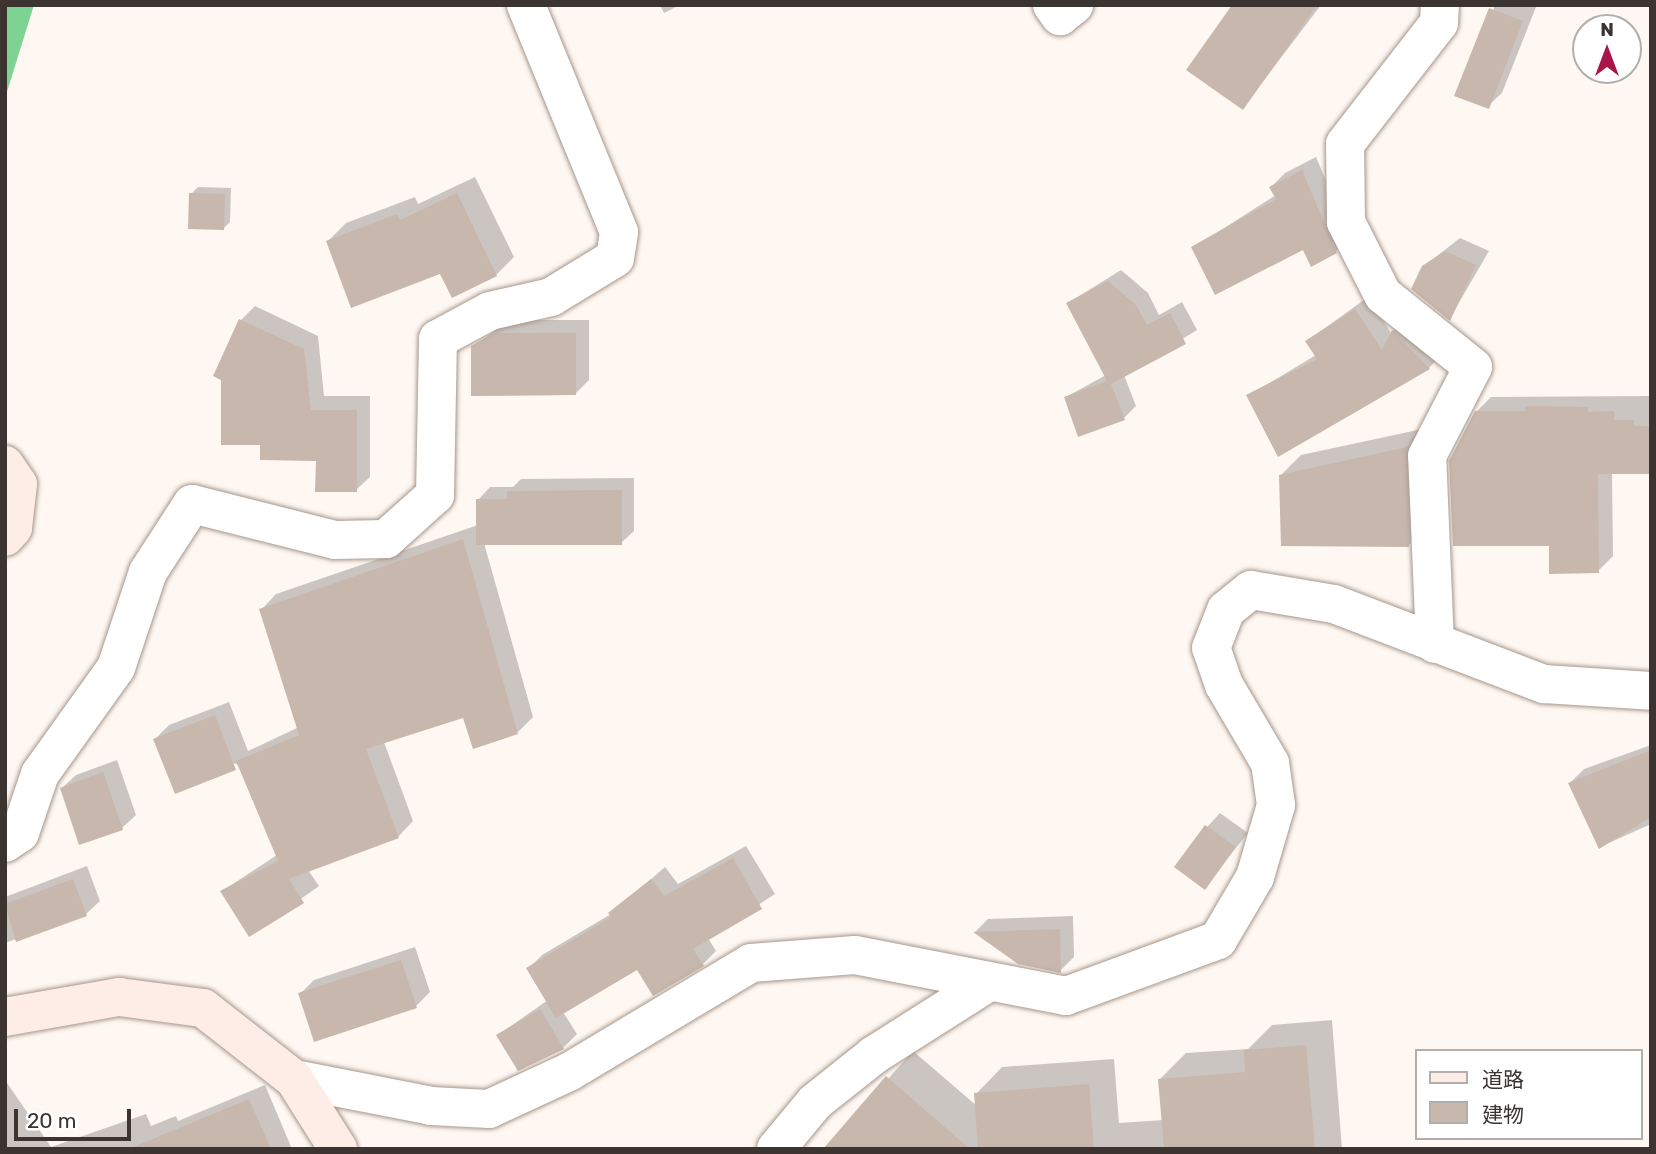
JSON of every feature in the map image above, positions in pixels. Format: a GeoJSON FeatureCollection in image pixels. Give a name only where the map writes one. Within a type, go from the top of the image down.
{"type":"FeatureCollection","features":[{"type":"Feature","properties":{"kind":"main road"},"geometry":{"type":"LineString","coordinates":[[5,465],[18,484],[13,528],[5,537]]}},
{"type":"Feature","properties":{"kind":"main road"},"geometry":{"type":"LineString","coordinates":[[5,1017],[119,997],[202,1008],[294,1079],[338,1149]]}},
{"type":"Feature","properties":{"kind":"street"},"geometry":{"type":"LineString","coordinates":[[5,843],[20,833],[40,774],[116,668],[148,572],[192,504],[335,540],[386,539],[435,495],[438,339],[490,311],[551,297],[615,258],[619,232],[526,5]]}},
{"type":"Feature","properties":{"kind":"street"},"geometry":{"type":"LineString","coordinates":[[1052,5],[1060,16],[1074,5]]}},
{"type":"Feature","properties":{"kind":"street"},"geometry":{"type":"LineString","coordinates":[[1435,644],[1427,456],[1473,367],[1383,295],[1346,222],[1345,144],[1439,23],[1440,5]]}},
{"type":"Feature","properties":{"kind":"street"},"geometry":{"type":"LineString","coordinates":[[294,1079],[431,1106],[489,1109],[569,1072],[751,963],[855,955],[986,984],[1066,996],[1217,940],[1255,877],[1276,805],[1270,763],[1224,685],[1211,649],[1226,610],[1251,590],[1334,604],[1544,684],[1651,691]]}},
{"type":"Feature","properties":{"kind":"street"},"geometry":{"type":"LineString","coordinates":[[776,1149],[815,1102],[874,1055],[986,984]]}},
{"type":"Feature","properties":{"kind":"green space"},"geometry":{"type":"Polygon","coordinates":[[[5,5],[34,5],[5,98],[5,5]]]}},
{"type":"Feature","properties":{"kind":"building"},"geometry":{"type":"Polygon","coordinates":[[[1232,5],[1317,5],[1243,110],[1186,70],[1232,5]]]}},
{"type":"Feature","properties":{"kind":"building"},"geometry":{"type":"Polygon","coordinates":[[[1489,8],[1523,21],[1489,109],[1454,96],[1489,8]]]}},
{"type":"Feature","properties":{"kind":"building"},"geometry":{"type":"Polygon","coordinates":[[[1302,170],[1337,253],[1311,267],[1303,250],[1215,295],[1191,247],[1276,199],[1269,187],[1302,170]]]}},
{"type":"Feature","properties":{"kind":"building"},"geometry":{"type":"Polygon","coordinates":[[[189,193],[225,194],[224,230],[188,229],[189,193]]]}},
{"type":"Feature","properties":{"kind":"building"},"geometry":{"type":"Polygon","coordinates":[[[457,193],[497,276],[452,298],[440,274],[351,308],[326,241],[397,214],[400,220],[457,193]]]}},
{"type":"Feature","properties":{"kind":"building"},"geometry":{"type":"Polygon","coordinates":[[[1445,251],[1476,265],[1450,321],[1411,289],[1422,266],[1445,251]]]}},
{"type":"Feature","properties":{"kind":"building"},"geometry":{"type":"Polygon","coordinates":[[[1108,281],[1136,305],[1147,325],[1170,313],[1186,344],[1111,384],[1125,420],[1078,437],[1064,397],[1107,381],[1066,303],[1108,281]]]}},
{"type":"Feature","properties":{"kind":"building"},"geometry":{"type":"Polygon","coordinates":[[[1355,309],[1382,350],[1392,330],[1430,369],[1278,457],[1246,395],[1317,359],[1305,341],[1355,309]]]}},
{"type":"Feature","properties":{"kind":"building"},"geometry":{"type":"Polygon","coordinates":[[[239,319],[304,349],[311,410],[357,410],[357,492],[315,492],[316,461],[260,460],[260,445],[221,445],[221,380],[213,376],[239,319]]]}},
{"type":"Feature","properties":{"kind":"building"},"geometry":{"type":"Polygon","coordinates":[[[495,333],[576,333],[576,395],[471,396],[471,346],[495,333]]]}},
{"type":"Feature","properties":{"kind":"building"},"geometry":{"type":"Polygon","coordinates":[[[1525,406],[1588,407],[1588,412],[1614,411],[1614,420],[1634,420],[1634,426],[1651,426],[1651,474],[1598,474],[1599,573],[1549,574],[1549,546],[1453,546],[1449,461],[1475,411],[1525,411],[1525,406]]]}},
{"type":"Feature","properties":{"kind":"building"},"geometry":{"type":"Polygon","coordinates":[[[1407,447],[1409,547],[1281,546],[1279,475],[1407,447]]]}},
{"type":"Feature","properties":{"kind":"building"},"geometry":{"type":"Polygon","coordinates":[[[622,490],[622,545],[476,545],[476,499],[507,499],[507,491],[622,490]]]}},
{"type":"Feature","properties":{"kind":"building"},"geometry":{"type":"Polygon","coordinates":[[[463,539],[518,734],[473,749],[463,718],[366,749],[399,838],[289,879],[304,903],[249,937],[220,891],[278,861],[236,761],[299,735],[259,609],[463,539]]]}},
{"type":"Feature","properties":{"kind":"building"},"geometry":{"type":"Polygon","coordinates":[[[215,715],[236,770],[175,794],[153,739],[215,715]]]}},
{"type":"Feature","properties":{"kind":"building"},"geometry":{"type":"Polygon","coordinates":[[[1651,750],[1651,817],[1599,849],[1568,783],[1651,750]]]}},
{"type":"Feature","properties":{"kind":"building"},"geometry":{"type":"Polygon","coordinates":[[[103,772],[123,830],[79,845],[60,788],[103,772]]]}},
{"type":"Feature","properties":{"kind":"building"},"geometry":{"type":"Polygon","coordinates":[[[1205,825],[1236,847],[1205,890],[1174,867],[1205,825]]]}},
{"type":"Feature","properties":{"kind":"building"},"geometry":{"type":"Polygon","coordinates":[[[733,858],[762,909],[693,949],[704,966],[653,996],[637,970],[556,1018],[526,968],[611,917],[608,913],[651,879],[664,896],[733,858]]]}},
{"type":"Feature","properties":{"kind":"building"},"geometry":{"type":"Polygon","coordinates":[[[73,879],[87,916],[16,942],[5,904],[73,879]]]}},
{"type":"Feature","properties":{"kind":"building"},"geometry":{"type":"Polygon","coordinates":[[[1060,929],[1061,973],[1018,964],[973,932],[1060,929]]]}},
{"type":"Feature","properties":{"kind":"building"},"geometry":{"type":"Polygon","coordinates":[[[401,960],[417,1008],[314,1042],[298,993],[401,960]]]}},
{"type":"Feature","properties":{"kind":"building"},"geometry":{"type":"Polygon","coordinates":[[[540,1009],[564,1049],[518,1071],[496,1035],[540,1009]]]}},
{"type":"Feature","properties":{"kind":"building"},"geometry":{"type":"Polygon","coordinates":[[[1306,1045],[1315,1149],[1164,1149],[1158,1079],[1245,1072],[1244,1050],[1306,1045]]]}},
{"type":"Feature","properties":{"kind":"building"},"geometry":{"type":"Polygon","coordinates":[[[886,1076],[970,1149],[823,1149],[886,1076]]]}},
{"type":"Feature","properties":{"kind":"building"},"geometry":{"type":"Polygon","coordinates":[[[1089,1084],[1094,1149],[978,1149],[974,1093],[1089,1084]]]}},
{"type":"Feature","properties":{"kind":"building"},"geometry":{"type":"Polygon","coordinates":[[[249,1099],[271,1149],[131,1149],[131,1148],[249,1099]]]}}]}
